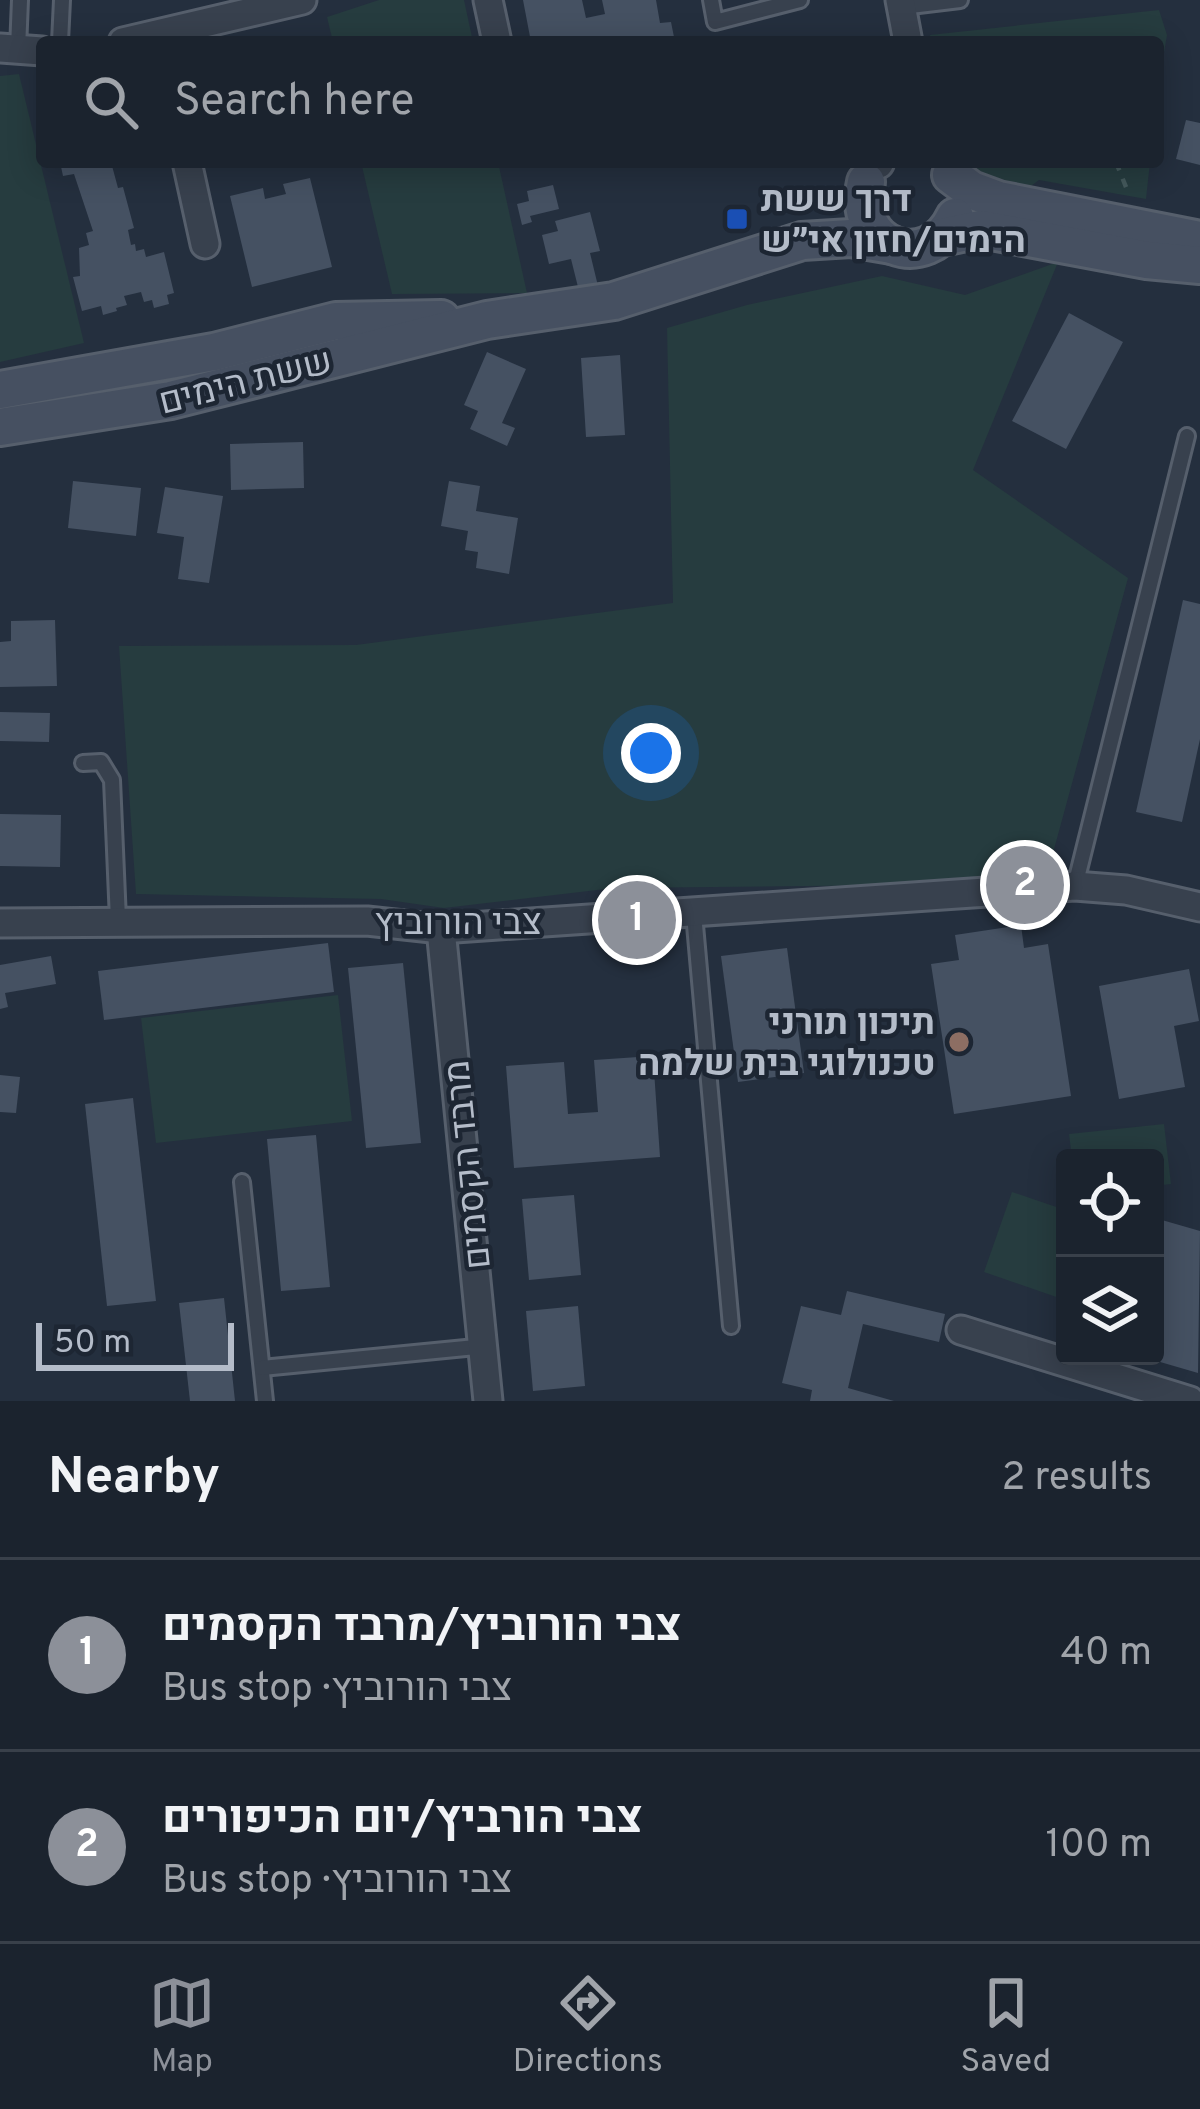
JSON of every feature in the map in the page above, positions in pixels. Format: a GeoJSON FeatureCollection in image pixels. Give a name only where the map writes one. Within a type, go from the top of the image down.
{"type":"FeatureCollection","features":[{"type":"Feature","properties":{"kind":"street"},"geometry":{"type":"LineString","coordinates":[[165,36],[214,11],[302,0]]}},
{"type":"Feature","properties":{"kind":"street"},"geometry":{"type":"LineString","coordinates":[[488,0],[496,36]]}},
{"type":"Feature","properties":{"kind":"street"},"geometry":{"type":"LineString","coordinates":[[188,168],[205,244]]}},
{"type":"Feature","properties":{"kind":"street"},"geometry":{"type":"LineString","coordinates":[[876,168],[862,204],[866,220],[892,245]]}},
{"type":"Feature","properties":{"kind":"street","name":"ששת הימים"},"geometry":{"type":"LineString","coordinates":[[792,243],[839,214],[876,168]]}},
{"type":"Feature","properties":{"kind":"street"},"geometry":{"type":"LineString","coordinates":[[942,237],[957,212],[957,189],[946,168]]}},
{"type":"Feature","properties":{"kind":"street"},"geometry":{"type":"LineString","coordinates":[[946,168],[981,195],[1003,202],[1200,240]]}},
{"type":"Feature","properties":{"kind":"street"},"geometry":{"type":"LineString","coordinates":[[942,237],[958,230],[987,229],[1147,260],[1200,265]]}},
{"type":"Feature","properties":{"kind":"street","name":"ששת הימים"},"geometry":{"type":"LineString","coordinates":[[0,427],[170,400],[487,320],[614,301],[792,243],[841,237],[914,249],[942,237]]}},
{"type":"Feature","properties":{"kind":"street","name":"ששת הימים"},"geometry":{"type":"LineString","coordinates":[[0,390],[182,358],[336,321],[487,320]]}},
{"type":"Feature","properties":{"kind":"street","name":"צבי הורוביץ"},"geometry":{"type":"LineString","coordinates":[[0,923],[367,921],[441,929],[1075,886],[1126,890],[1200,907]]}},
{"type":"Feature","properties":{"kind":"street","name":"מרבד הקסמים"},"geometry":{"type":"LineString","coordinates":[[441,929],[488,1401]]}},
{"type":"Feature","properties":{"kind":"street"},"geometry":{"type":"LineString","coordinates":[[961,1330],[1190,1401]]}},
{"type":"Feature","properties":{"kind":"lane"},"geometry":{"type":"LineString","coordinates":[[20,0],[20,50]]}},
{"type":"Feature","properties":{"kind":"lane"},"geometry":{"type":"LineString","coordinates":[[60,36],[62,0]]}},
{"type":"Feature","properties":{"kind":"lane"},"geometry":{"type":"LineString","coordinates":[[711,0],[715,22],[800,0]]}},
{"type":"Feature","properties":{"kind":"lane"},"geometry":{"type":"LineString","coordinates":[[905,24],[960,0]]}},
{"type":"Feature","properties":{"kind":"lane"},"geometry":{"type":"LineString","coordinates":[[1075,886],[1187,436]]}},
{"type":"Feature","properties":{"kind":"lane"},"geometry":{"type":"LineString","coordinates":[[83,763],[101,762],[112,780],[118,920]]}},
{"type":"Feature","properties":{"kind":"lane"},"geometry":{"type":"LineString","coordinates":[[694,914],[731,1326]]}},
{"type":"Feature","properties":{"kind":"lane"},"geometry":{"type":"LineString","coordinates":[[242,1182],[265,1401]]}},
{"type":"Feature","properties":{"kind":"lane"},"geometry":{"type":"LineString","coordinates":[[262,1368],[486,1346]]}},
{"type":"Feature","properties":{"kind":"green space"},"geometry":{"type":"Polygon","coordinates":[[[379,0],[464,0],[472,36],[332,36],[327,17],[379,0]]]}},
{"type":"Feature","properties":{"kind":"green space"},"geometry":{"type":"Polygon","coordinates":[[[1159,10],[1167,35],[1164,53],[1164,36],[930,35],[1159,10]]]}},
{"type":"Feature","properties":{"kind":"green space"},"geometry":{"type":"Polygon","coordinates":[[[19,74],[36,144],[36,168],[42,168],[84,343],[0,362],[0,76],[19,74]]]}},
{"type":"Feature","properties":{"kind":"green space"},"geometry":{"type":"Polygon","coordinates":[[[362,168],[499,168],[527,293],[392,294],[362,168]]]}},
{"type":"Feature","properties":{"kind":"green space"},"geometry":{"type":"Polygon","coordinates":[[[976,168],[1149,168],[1146,199],[1039,180],[1027,189],[976,168]]]}},
{"type":"Feature","properties":{"kind":"green space"},"geometry":{"type":"Polygon","coordinates":[[[1058,262],[973,470],[1128,578],[1053,853],[1029,878],[993,884],[614,888],[444,908],[381,899],[136,894],[119,646],[356,645],[673,603],[667,328],[882,276],[965,295],[1058,262]]]}},
{"type":"Feature","properties":{"kind":"green space"},"geometry":{"type":"Polygon","coordinates":[[[338,995],[352,1121],[156,1143],[141,1018],[338,995]]]}},
{"type":"Feature","properties":{"kind":"green space"},"geometry":{"type":"Polygon","coordinates":[[[1164,1124],[1171,1184],[1164,1185],[1164,1149],[1071,1149],[1069,1134],[1164,1124]]]}},
{"type":"Feature","properties":{"kind":"green space"},"geometry":{"type":"Polygon","coordinates":[[[1012,1192],[1056,1207],[1056,1297],[984,1272],[1012,1192]]]}},
{"type":"Feature","properties":{"kind":"building"},"geometry":{"type":"Polygon","coordinates":[[[523,0],[582,0],[586,18],[605,14],[602,0],[656,0],[660,23],[671,22],[674,36],[530,36],[523,0]]]}},
{"type":"Feature","properties":{"kind":"building"},"geometry":{"type":"Polygon","coordinates":[[[1186,120],[1200,123],[1200,165],[1176,159],[1186,120]]]}},
{"type":"Feature","properties":{"kind":"building"},"geometry":{"type":"Polygon","coordinates":[[[61,168],[113,168],[134,228],[128,230],[131,245],[135,244],[136,251],[144,249],[146,257],[164,252],[174,293],[167,295],[169,304],[154,308],[152,300],[144,302],[141,292],[124,296],[127,305],[117,311],[103,315],[101,306],[82,311],[73,277],[80,276],[79,248],[89,245],[86,233],[93,231],[74,174],[63,176],[61,168]]]}},
{"type":"Feature","properties":{"kind":"building"},"geometry":{"type":"Polygon","coordinates":[[[310,178],[332,267],[252,287],[230,196],[263,188],[265,199],[286,194],[283,184],[310,178]]]}},
{"type":"Feature","properties":{"kind":"building"},"geometry":{"type":"Polygon","coordinates":[[[553,185],[559,209],[530,216],[532,222],[522,225],[517,204],[529,201],[527,191],[553,185]]]}},
{"type":"Feature","properties":{"kind":"building"},"geometry":{"type":"Polygon","coordinates":[[[590,212],[600,251],[590,253],[598,286],[579,291],[571,259],[549,264],[542,235],[558,231],[555,221],[590,212]]]}},
{"type":"Feature","properties":{"kind":"building"},"geometry":{"type":"Polygon","coordinates":[[[1069,313],[1123,342],[1066,449],[1012,421],[1069,313]]]}},
{"type":"Feature","properties":{"kind":"building"},"geometry":{"type":"Polygon","coordinates":[[[487,352],[526,369],[502,423],[515,428],[507,446],[470,429],[478,411],[464,405],[487,352]]]}},
{"type":"Feature","properties":{"kind":"building"},"geometry":{"type":"Polygon","coordinates":[[[620,355],[625,435],[586,437],[581,358],[620,355]]]}},
{"type":"Feature","properties":{"kind":"building"},"geometry":{"type":"Polygon","coordinates":[[[303,442],[304,488],[231,490],[230,444],[303,442]]]}},
{"type":"Feature","properties":{"kind":"building"},"geometry":{"type":"Polygon","coordinates":[[[73,481],[141,488],[136,536],[68,528],[73,481]]]}},
{"type":"Feature","properties":{"kind":"building"},"geometry":{"type":"Polygon","coordinates":[[[449,481],[480,486],[476,511],[518,518],[509,574],[476,568],[478,552],[465,550],[468,531],[441,526],[449,481]]]}},
{"type":"Feature","properties":{"kind":"building"},"geometry":{"type":"Polygon","coordinates":[[[165,487],[223,496],[209,583],[178,579],[184,537],[157,533],[165,487]]]}},
{"type":"Feature","properties":{"kind":"building"},"geometry":{"type":"Polygon","coordinates":[[[1183,600],[1200,604],[1200,739],[1182,822],[1136,812],[1183,600]]]}},
{"type":"Feature","properties":{"kind":"building"},"geometry":{"type":"Polygon","coordinates":[[[55,620],[57,686],[0,687],[0,642],[11,641],[11,621],[55,620]]]}},
{"type":"Feature","properties":{"kind":"building"},"geometry":{"type":"Polygon","coordinates":[[[0,712],[50,713],[49,742],[0,741],[0,712]]]}},
{"type":"Feature","properties":{"kind":"building"},"geometry":{"type":"Polygon","coordinates":[[[0,814],[61,815],[60,867],[0,866],[0,814]]]}},
{"type":"Feature","properties":{"kind":"building"},"geometry":{"type":"Polygon","coordinates":[[[1021,925],[1024,948],[1048,944],[1071,1096],[954,1114],[931,964],[959,960],[955,935],[1021,925]]]}},
{"type":"Feature","properties":{"kind":"building"},"geometry":{"type":"Polygon","coordinates":[[[328,943],[334,992],[104,1020],[98,971],[328,943]]]}},
{"type":"Feature","properties":{"kind":"building"},"geometry":{"type":"Polygon","coordinates":[[[787,948],[804,1073],[738,1082],[721,956],[787,948]]]}},
{"type":"Feature","properties":{"kind":"building"},"geometry":{"type":"Polygon","coordinates":[[[51,956],[56,984],[5,993],[8,1007],[0,1009],[0,965],[51,956]]]}},
{"type":"Feature","properties":{"kind":"building"},"geometry":{"type":"Polygon","coordinates":[[[403,963],[421,1143],[366,1148],[348,968],[403,963]]]}},
{"type":"Feature","properties":{"kind":"building"},"geometry":{"type":"Polygon","coordinates":[[[1189,969],[1199,1021],[1174,1026],[1185,1087],[1119,1099],[1099,986],[1189,969]]]}},
{"type":"Feature","properties":{"kind":"building"},"geometry":{"type":"Polygon","coordinates":[[[653,1056],[660,1157],[514,1168],[506,1066],[564,1062],[568,1114],[598,1112],[594,1060],[653,1056]]]}},
{"type":"Feature","properties":{"kind":"building"},"geometry":{"type":"Polygon","coordinates":[[[0,1075],[20,1077],[16,1113],[0,1112],[0,1075]]]}},
{"type":"Feature","properties":{"kind":"building"},"geometry":{"type":"Polygon","coordinates":[[[133,1098],[156,1301],[107,1306],[85,1104],[133,1098]]]}},
{"type":"Feature","properties":{"kind":"building"},"geometry":{"type":"Polygon","coordinates":[[[316,1135],[330,1287],[281,1291],[267,1139],[316,1135]]]}},
{"type":"Feature","properties":{"kind":"building"},"geometry":{"type":"Polygon","coordinates":[[[574,1195],[581,1275],[529,1280],[522,1199],[574,1195]]]}},
{"type":"Feature","properties":{"kind":"building"},"geometry":{"type":"Polygon","coordinates":[[[1164,1221],[1200,1231],[1198,1373],[1164,1363],[1164,1221]]]}},
{"type":"Feature","properties":{"kind":"building"},"geometry":{"type":"Polygon","coordinates":[[[847,1291],[945,1314],[939,1342],[863,1324],[848,1388],[894,1401],[810,1401],[812,1390],[782,1383],[801,1306],[841,1315],[847,1291]]]}},
{"type":"Feature","properties":{"kind":"building"},"geometry":{"type":"Polygon","coordinates":[[[224,1298],[235,1401],[190,1401],[179,1303],[224,1298]]]}},
{"type":"Feature","properties":{"kind":"building"},"geometry":{"type":"Polygon","coordinates":[[[578,1306],[585,1386],[533,1391],[526,1311],[578,1306]]]}},
{"type":"Feature","properties":{"kind":"place","name":"דרך ששת הימים/חזון אי״ש"},"geometry":{"type":"Point","coordinates":[737,219]}},
{"type":"Feature","properties":{"kind":"place","name":"צבי הורביץ/יום הכיפורים"},"geometry":{"type":"Point","coordinates":[1025,885]}},
{"type":"Feature","properties":{"kind":"place","name":"צבי הורוביץ/מרבד הקסמים"},"geometry":{"type":"Point","coordinates":[637,920]}},
{"type":"Feature","properties":{"kind":"place","name":"תיכון תורני טכנולוגי בית שלמה"},"geometry":{"type":"Point","coordinates":[959,1042]}}]}
